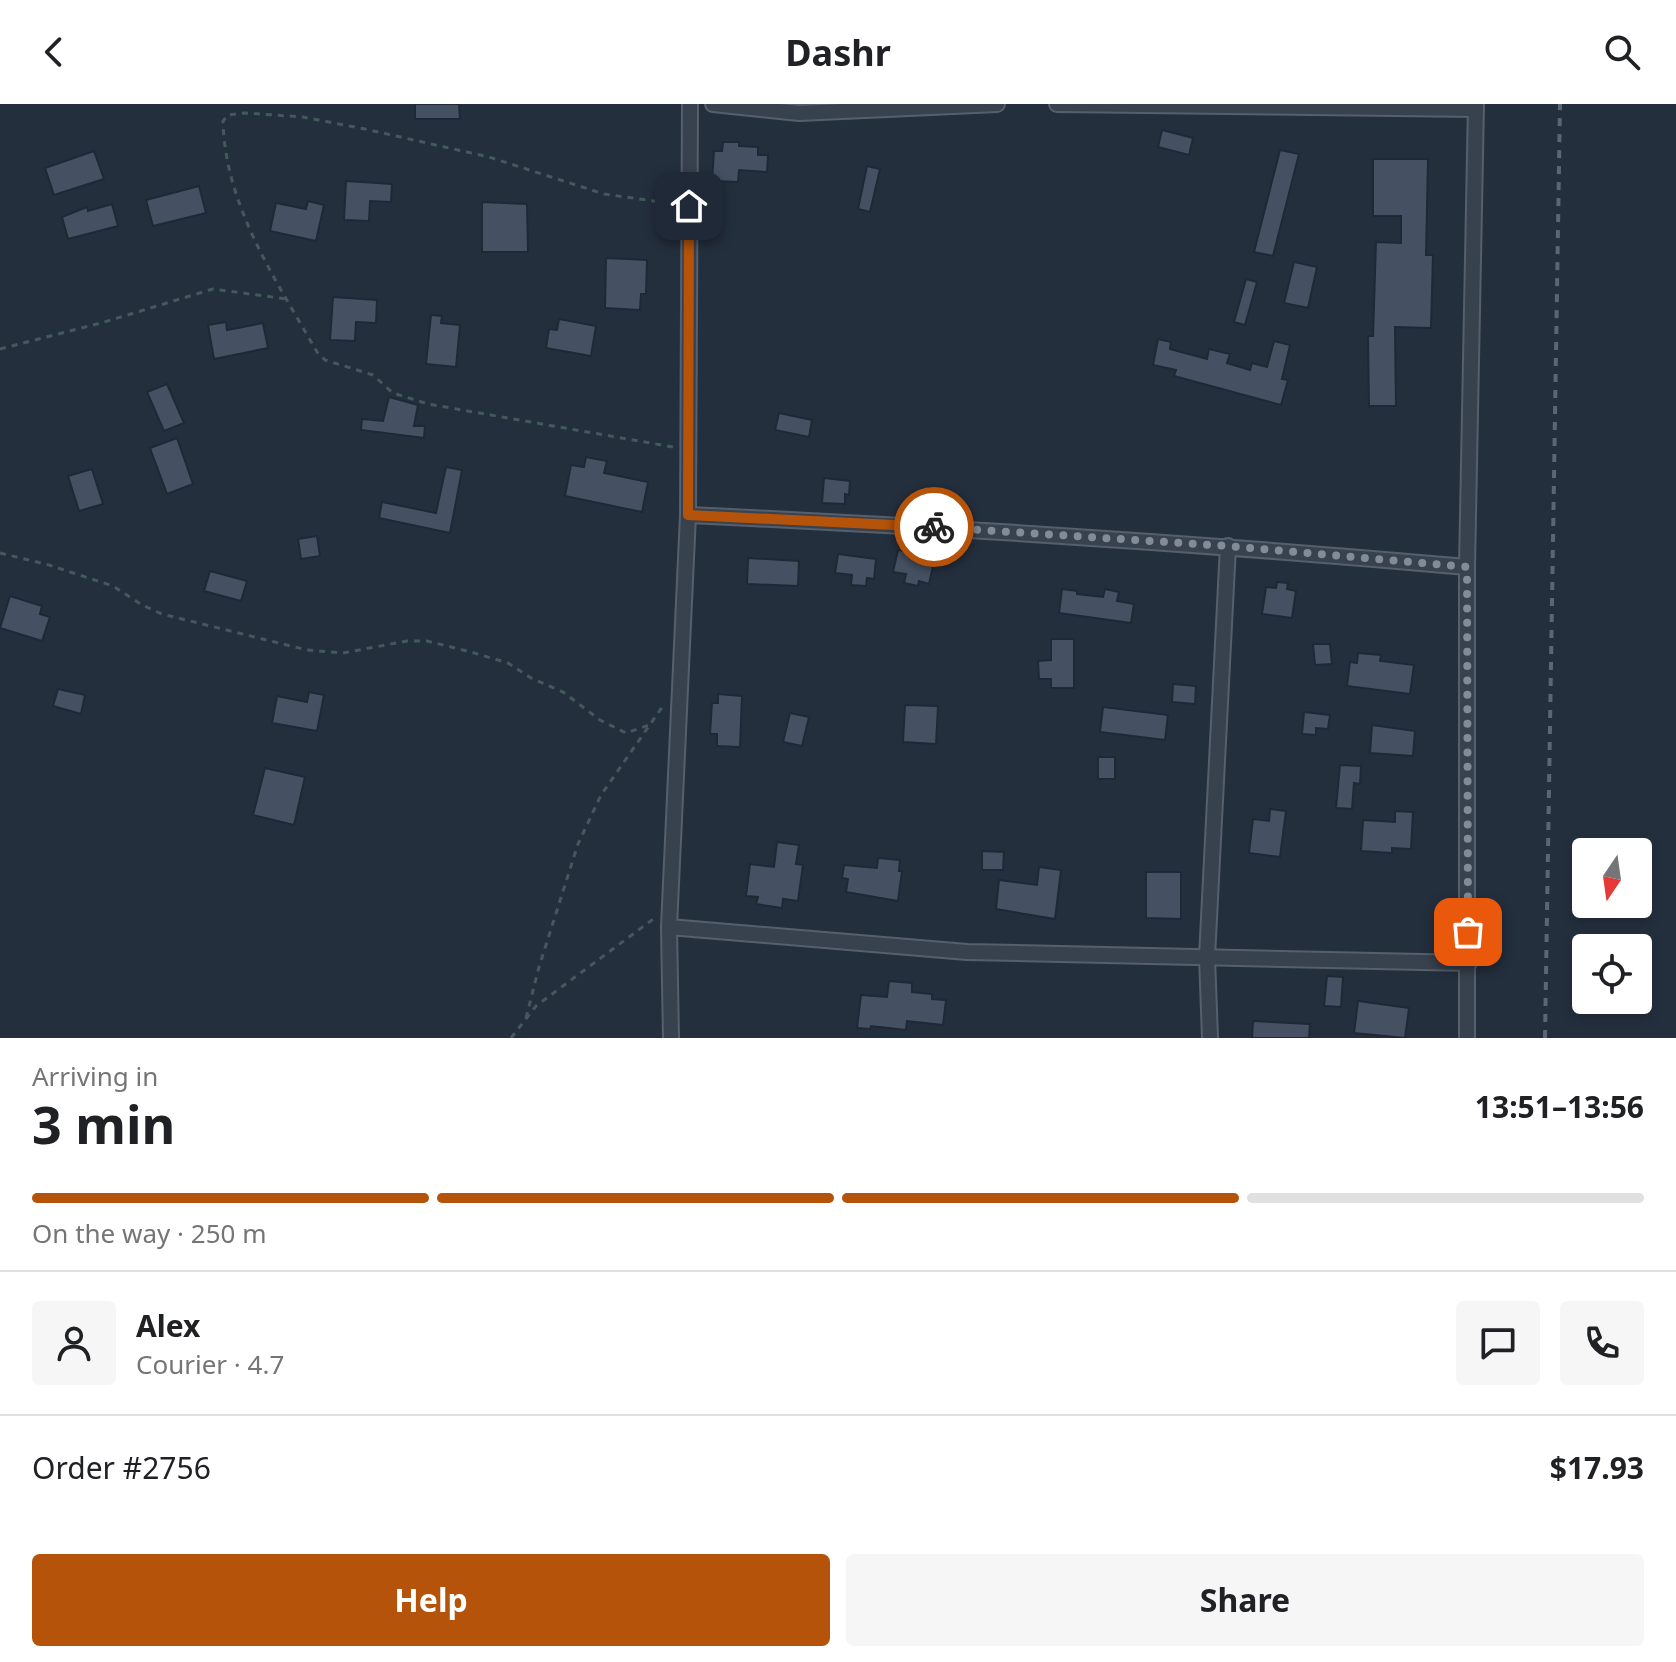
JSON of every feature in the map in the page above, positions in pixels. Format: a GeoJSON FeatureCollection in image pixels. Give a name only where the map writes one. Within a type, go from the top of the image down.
{"type":"FeatureCollection","features":[{"type":"Feature","properties":{"kind":"street"},"geometry":{"type":"LineString","coordinates":[[671,1038],[669,927],[688,515],[690,104]]}},
{"type":"Feature","properties":{"kind":"street"},"geometry":{"type":"LineString","coordinates":[[713,104],[799,113],[997,104]]}},
{"type":"Feature","properties":{"kind":"street"},"geometry":{"type":"LineString","coordinates":[[1057,104],[1476,107],[1467,567],[1467,1038]]}},
{"type":"Feature","properties":{"kind":"street"},"geometry":{"type":"LineString","coordinates":[[688,515],[1228,546],[1467,567]]}},
{"type":"Feature","properties":{"kind":"street"},"geometry":{"type":"LineString","coordinates":[[1210,1038],[1207,957],[1228,546]]}},
{"type":"Feature","properties":{"kind":"street"},"geometry":{"type":"LineString","coordinates":[[669,927],[967,952],[1469,963]]}},
{"type":"Feature","properties":{"kind":"path"},"geometry":{"type":"LineString","coordinates":[[689,206],[604,194],[489,157],[303,117],[245,113],[228,115],[223,121],[223,138],[240,211],[317,352],[325,360],[373,375],[393,393],[442,406],[689,449]]}},
{"type":"Feature","properties":{"kind":"path"},"geometry":{"type":"LineString","coordinates":[[0,349],[213,289],[287,299]]}},
{"type":"Feature","properties":{"kind":"path"},"geometry":{"type":"LineString","coordinates":[[0,553],[113,586],[162,614],[307,650],[343,653],[407,641],[427,641],[471,652],[508,663],[531,678],[563,692],[600,720],[626,733],[649,725],[601,795],[578,844],[526,1018]]}},
{"type":"Feature","properties":{"kind":"path"},"geometry":{"type":"LineString","coordinates":[[511,1038],[536,1006],[648,924],[670,903]]}},
{"type":"Feature","properties":{"kind":"building"},"geometry":{"type":"Polygon","coordinates":[[[415,104],[459,104],[460,119],[415,119],[415,104]]]}},
{"type":"Feature","properties":{"kind":"building"},"geometry":{"type":"Polygon","coordinates":[[[1162,130],[1193,138],[1189,155],[1158,147],[1162,130]]]}},
{"type":"Feature","properties":{"kind":"building"},"geometry":{"type":"Polygon","coordinates":[[[723,142],[758,147],[758,155],[768,155],[767,172],[739,170],[738,182],[712,181],[714,151],[722,151],[723,142]]]}},
{"type":"Feature","properties":{"kind":"building"},"geometry":{"type":"Polygon","coordinates":[[[1280,150],[1299,154],[1273,256],[1254,252],[1280,150]]]}},
{"type":"Feature","properties":{"kind":"building"},"geometry":{"type":"Polygon","coordinates":[[[94,151],[104,179],[54,195],[45,168],[94,151]]]}},
{"type":"Feature","properties":{"kind":"building"},"geometry":{"type":"Polygon","coordinates":[[[1373,159],[1428,159],[1426,255],[1433,255],[1431,328],[1395,327],[1396,406],[1369,406],[1368,336],[1373,336],[1376,242],[1401,243],[1401,216],[1373,216],[1373,159]]]}},
{"type":"Feature","properties":{"kind":"building"},"geometry":{"type":"Polygon","coordinates":[[[867,166],[880,169],[870,212],[858,209],[867,166]]]}},
{"type":"Feature","properties":{"kind":"building"},"geometry":{"type":"Polygon","coordinates":[[[346,181],[392,184],[391,202],[370,201],[369,221],[344,220],[346,181]]]}},
{"type":"Feature","properties":{"kind":"building"},"geometry":{"type":"Polygon","coordinates":[[[199,186],[206,213],[153,226],[146,200],[199,186]]]}},
{"type":"Feature","properties":{"kind":"building"},"geometry":{"type":"Polygon","coordinates":[[[308,201],[324,205],[316,241],[270,231],[276,203],[306,209],[308,201]]]}},
{"type":"Feature","properties":{"kind":"building"},"geometry":{"type":"Polygon","coordinates":[[[482,202],[527,204],[528,252],[482,252],[482,202]]]}},
{"type":"Feature","properties":{"kind":"building"},"geometry":{"type":"Polygon","coordinates":[[[112,204],[118,226],[68,239],[62,217],[87,207],[88,211],[112,204]]]}},
{"type":"Feature","properties":{"kind":"building"},"geometry":{"type":"Polygon","coordinates":[[[606,258],[647,260],[646,294],[641,294],[640,310],[605,308],[606,258]]]}},
{"type":"Feature","properties":{"kind":"building"},"geometry":{"type":"Polygon","coordinates":[[[1294,262],[1317,267],[1308,308],[1284,303],[1294,262]]]}},
{"type":"Feature","properties":{"kind":"building"},"geometry":{"type":"Polygon","coordinates":[[[1246,279],[1257,282],[1245,325],[1234,322],[1246,279]]]}},
{"type":"Feature","properties":{"kind":"building"},"geometry":{"type":"Polygon","coordinates":[[[333,297],[377,300],[376,323],[356,322],[355,341],[330,340],[333,297]]]}},
{"type":"Feature","properties":{"kind":"building"},"geometry":{"type":"Polygon","coordinates":[[[431,315],[442,316],[441,323],[460,325],[456,367],[426,364],[431,315]]]}},
{"type":"Feature","properties":{"kind":"building"},"geometry":{"type":"Polygon","coordinates":[[[559,319],[596,326],[591,356],[546,348],[549,329],[557,330],[559,319]]]}},
{"type":"Feature","properties":{"kind":"building"},"geometry":{"type":"Polygon","coordinates":[[[226,322],[227,330],[263,323],[268,348],[214,359],[208,325],[226,322]]]}},
{"type":"Feature","properties":{"kind":"building"},"geometry":{"type":"Polygon","coordinates":[[[1158,339],[1171,342],[1170,349],[1207,359],[1209,349],[1230,354],[1227,363],[1250,370],[1252,363],[1267,367],[1274,341],[1290,345],[1282,379],[1288,380],[1281,405],[1174,376],[1176,370],[1153,365],[1158,339]]]}},
{"type":"Feature","properties":{"kind":"building"},"geometry":{"type":"Polygon","coordinates":[[[167,384],[184,423],[164,431],[147,392],[167,384]]]}},
{"type":"Feature","properties":{"kind":"building"},"geometry":{"type":"Polygon","coordinates":[[[389,397],[418,405],[414,426],[425,426],[424,438],[361,430],[362,419],[383,421],[389,397]]]}},
{"type":"Feature","properties":{"kind":"building"},"geometry":{"type":"Polygon","coordinates":[[[779,413],[812,420],[809,437],[775,430],[779,413]]]}},
{"type":"Feature","properties":{"kind":"building"},"geometry":{"type":"Polygon","coordinates":[[[177,438],[193,484],[167,494],[150,448],[177,438]]]}},
{"type":"Feature","properties":{"kind":"building"},"geometry":{"type":"Polygon","coordinates":[[[586,457],[607,461],[604,473],[648,482],[642,512],[565,496],[571,465],[584,467],[586,457]]]}},
{"type":"Feature","properties":{"kind":"building"},"geometry":{"type":"Polygon","coordinates":[[[446,467],[462,470],[450,533],[379,518],[382,502],[436,513],[446,467]]]}},
{"type":"Feature","properties":{"kind":"building"},"geometry":{"type":"Polygon","coordinates":[[[92,469],[103,504],[79,511],[68,476],[92,469]]]}},
{"type":"Feature","properties":{"kind":"building"},"geometry":{"type":"Polygon","coordinates":[[[824,478],[850,481],[845,504],[822,503],[824,478]]]}},
{"type":"Feature","properties":{"kind":"building"},"geometry":{"type":"Polygon","coordinates":[[[317,536],[320,556],[301,559],[298,539],[317,536]]]}},
{"type":"Feature","properties":{"kind":"building"},"geometry":{"type":"Polygon","coordinates":[[[898,550],[926,554],[925,560],[934,562],[929,584],[919,581],[918,586],[904,583],[906,574],[893,572],[898,550]]]}},
{"type":"Feature","properties":{"kind":"building"},"geometry":{"type":"Polygon","coordinates":[[[838,554],[876,559],[874,579],[867,578],[866,586],[851,585],[852,575],[835,573],[838,554]]]}},
{"type":"Feature","properties":{"kind":"building"},"geometry":{"type":"Polygon","coordinates":[[[748,558],[799,561],[798,586],[747,584],[748,558]]]}},
{"type":"Feature","properties":{"kind":"building"},"geometry":{"type":"Polygon","coordinates":[[[210,571],[247,581],[241,601],[204,591],[210,571]]]}},
{"type":"Feature","properties":{"kind":"building"},"geometry":{"type":"Polygon","coordinates":[[[1277,582],[1288,583],[1287,589],[1296,591],[1292,618],[1262,614],[1266,587],[1276,588],[1277,582]]]}},
{"type":"Feature","properties":{"kind":"building"},"geometry":{"type":"Polygon","coordinates":[[[1062,589],[1103,597],[1105,589],[1119,592],[1117,601],[1134,604],[1131,623],[1059,613],[1062,589]]]}},
{"type":"Feature","properties":{"kind":"building"},"geometry":{"type":"Polygon","coordinates":[[[10,596],[42,606],[40,614],[50,617],[42,641],[0,628],[10,596]]]}},
{"type":"Feature","properties":{"kind":"building"},"geometry":{"type":"Polygon","coordinates":[[[1051,639],[1074,639],[1074,688],[1051,688],[1051,679],[1039,679],[1038,661],[1051,660],[1051,639]]]}},
{"type":"Feature","properties":{"kind":"building"},"geometry":{"type":"Polygon","coordinates":[[[1313,644],[1330,644],[1332,664],[1315,665],[1313,644]]]}},
{"type":"Feature","properties":{"kind":"building"},"geometry":{"type":"Polygon","coordinates":[[[1358,653],[1381,655],[1380,661],[1414,665],[1410,694],[1347,686],[1350,662],[1357,663],[1358,653]]]}},
{"type":"Feature","properties":{"kind":"building"},"geometry":{"type":"Polygon","coordinates":[[[1173,684],[1196,686],[1195,704],[1172,702],[1173,684]]]}},
{"type":"Feature","properties":{"kind":"building"},"geometry":{"type":"Polygon","coordinates":[[[58,689],[85,695],[81,714],[53,706],[58,689]]]}},
{"type":"Feature","properties":{"kind":"building"},"geometry":{"type":"Polygon","coordinates":[[[309,692],[324,695],[317,731],[272,723],[277,696],[307,702],[309,692]]]}},
{"type":"Feature","properties":{"kind":"building"},"geometry":{"type":"Polygon","coordinates":[[[718,694],[742,696],[740,747],[717,746],[717,734],[710,734],[712,703],[718,703],[718,694]]]}},
{"type":"Feature","properties":{"kind":"building"},"geometry":{"type":"Polygon","coordinates":[[[905,705],[938,706],[936,744],[903,742],[905,705]]]}},
{"type":"Feature","properties":{"kind":"building"},"geometry":{"type":"Polygon","coordinates":[[[1103,707],[1168,715],[1165,740],[1100,732],[1103,707]]]}},
{"type":"Feature","properties":{"kind":"building"},"geometry":{"type":"Polygon","coordinates":[[[1304,712],[1330,715],[1328,729],[1316,728],[1316,735],[1302,734],[1304,712]]]}},
{"type":"Feature","properties":{"kind":"building"},"geometry":{"type":"Polygon","coordinates":[[[790,713],[809,717],[802,746],[783,742],[790,713]]]}},
{"type":"Feature","properties":{"kind":"building"},"geometry":{"type":"Polygon","coordinates":[[[1372,725],[1415,731],[1413,756],[1370,753],[1372,725]]]}},
{"type":"Feature","properties":{"kind":"building"},"geometry":{"type":"Polygon","coordinates":[[[1098,757],[1115,757],[1115,779],[1098,779],[1098,757]]]}},
{"type":"Feature","properties":{"kind":"building"},"geometry":{"type":"Polygon","coordinates":[[[1340,765],[1361,766],[1360,784],[1354,783],[1352,809],[1336,808],[1340,765]]]}},
{"type":"Feature","properties":{"kind":"building"},"geometry":{"type":"Polygon","coordinates":[[[265,768],[305,777],[294,825],[253,815],[265,768]]]}},
{"type":"Feature","properties":{"kind":"building"},"geometry":{"type":"Polygon","coordinates":[[[1270,809],[1286,811],[1280,857],[1249,853],[1253,819],[1269,821],[1270,809]]]}},
{"type":"Feature","properties":{"kind":"building"},"geometry":{"type":"Polygon","coordinates":[[[1395,811],[1413,812],[1411,849],[1392,848],[1392,853],[1361,851],[1363,820],[1395,822],[1395,811]]]}},
{"type":"Feature","properties":{"kind":"building"},"geometry":{"type":"Polygon","coordinates":[[[777,842],[799,845],[796,864],[803,865],[798,901],[783,899],[782,908],[756,904],[758,897],[746,896],[750,864],[774,867],[777,842]]]}},
{"type":"Feature","properties":{"kind":"building"},"geometry":{"type":"Polygon","coordinates":[[[982,851],[1004,852],[1003,870],[982,870],[982,851]]]}},
{"type":"Feature","properties":{"kind":"building"},"geometry":{"type":"Polygon","coordinates":[[[878,858],[900,860],[899,871],[902,871],[898,901],[846,892],[848,879],[842,878],[844,865],[877,868],[878,858]]]}},
{"type":"Feature","properties":{"kind":"building"},"geometry":{"type":"Polygon","coordinates":[[[1039,867],[1061,870],[1055,919],[996,909],[999,880],[1037,885],[1039,867]]]}},
{"type":"Feature","properties":{"kind":"building"},"geometry":{"type":"Polygon","coordinates":[[[1146,872],[1181,872],[1181,919],[1146,918],[1146,872]]]}},
{"type":"Feature","properties":{"kind":"building"},"geometry":{"type":"Polygon","coordinates":[[[1327,976],[1343,977],[1341,1007],[1324,1006],[1327,976]]]}},
{"type":"Feature","properties":{"kind":"building"},"geometry":{"type":"Polygon","coordinates":[[[889,981],[912,983],[912,992],[932,994],[932,999],[946,1000],[943,1025],[907,1021],[906,1030],[871,1026],[870,1029],[857,1028],[861,995],[887,997],[889,981]]]}},
{"type":"Feature","properties":{"kind":"building"},"geometry":{"type":"Polygon","coordinates":[[[1358,1001],[1409,1008],[1405,1038],[1354,1033],[1358,1001]]]}},
{"type":"Feature","properties":{"kind":"building"},"geometry":{"type":"Polygon","coordinates":[[[1253,1021],[1310,1024],[1309,1038],[1252,1038],[1253,1021]]]}},
{"type":"Feature","properties":{"kind":"railway"},"geometry":{"type":"LineString","coordinates":[[1545,1038],[1560,104]]}},
{"type":"Feature","properties":{"kind":"way so far"},"geometry":{"type":"LineString","coordinates":[[934,527],[1228,546],[1467,567],[1468,932]]}},
{"type":"Feature","properties":{"kind":"route"},"geometry":{"type":"LineString","coordinates":[[689,206],[688,515],[934,527]]}}]}
